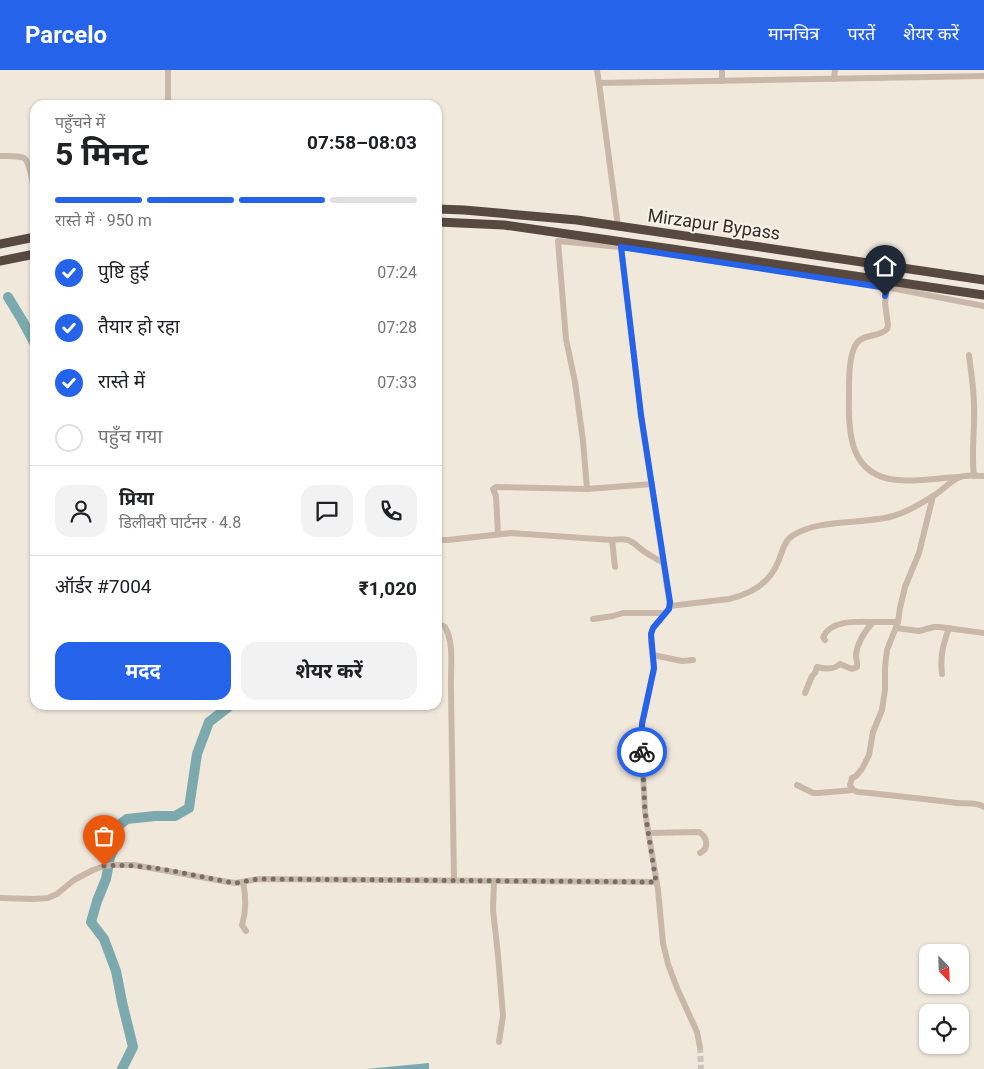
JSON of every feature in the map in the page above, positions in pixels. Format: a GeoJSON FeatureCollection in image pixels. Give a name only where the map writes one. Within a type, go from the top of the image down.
{"type":"FeatureCollection","features":[{"type":"Feature","properties":{"kind":"highway","name":"Mirzapur Bypass"},"geometry":{"type":"LineString","coordinates":[[442,209],[577,220],[984,280]]}},
{"type":"Feature","properties":{"kind":"highway"},"geometry":{"type":"LineString","coordinates":[[442,222],[504,225],[984,295]]}},
{"type":"Feature","properties":{"kind":"highway"},"geometry":{"type":"LineString","coordinates":[[0,244],[30,238]]}},
{"type":"Feature","properties":{"kind":"highway"},"geometry":{"type":"LineString","coordinates":[[0,262],[30,255]]}},
{"type":"Feature","properties":{"kind":"street"},"geometry":{"type":"LineString","coordinates":[[168,70],[168,100]]}},
{"type":"Feature","properties":{"kind":"street"},"geometry":{"type":"LineString","coordinates":[[596,70],[618,226]]}},
{"type":"Feature","properties":{"kind":"street"},"geometry":{"type":"LineString","coordinates":[[722,70],[722,81]]}},
{"type":"Feature","properties":{"kind":"street"},"geometry":{"type":"LineString","coordinates":[[834,79],[835,70]]}},
{"type":"Feature","properties":{"kind":"street"},"geometry":{"type":"LineString","coordinates":[[599,83],[984,76]]}},
{"type":"Feature","properties":{"kind":"street"},"geometry":{"type":"LineString","coordinates":[[0,156],[22,157],[27,162],[30,171]]}},
{"type":"Feature","properties":{"kind":"street"},"geometry":{"type":"LineString","coordinates":[[587,489],[583,441],[566,339],[558,241],[621,247],[887,288],[984,306]]}},
{"type":"Feature","properties":{"kind":"street"},"geometry":{"type":"LineString","coordinates":[[621,247],[641,415],[670,606],[653,628],[651,634],[654,668],[641,733],[645,804],[663,943],[668,964],[697,1032],[700,1047]]}},
{"type":"Feature","properties":{"kind":"street"},"geometry":{"type":"LineString","coordinates":[[887,288],[885,303],[887,329],[881,334],[862,338],[855,345],[851,357],[850,429],[853,447],[858,457],[869,470],[878,475],[897,480],[984,476]]}},
{"type":"Feature","properties":{"kind":"street"},"geometry":{"type":"LineString","coordinates":[[969,355],[974,406],[972,463],[974,476]]}},
{"type":"Feature","properties":{"kind":"street"},"geometry":{"type":"LineString","coordinates":[[670,606],[738,597],[757,588],[766,581],[778,564],[785,544],[792,536],[811,527],[821,525],[894,516],[933,496],[959,477]]}},
{"type":"Feature","properties":{"kind":"street"},"geometry":{"type":"LineString","coordinates":[[498,534],[494,488],[587,489],[652,484]]}},
{"type":"Feature","properties":{"kind":"street"},"geometry":{"type":"LineString","coordinates":[[853,790],[850,782],[866,764],[873,732],[882,710],[886,690],[886,659],[888,650],[897,625],[902,596],[919,553],[933,496]]}},
{"type":"Feature","properties":{"kind":"street"},"geometry":{"type":"LineString","coordinates":[[442,540],[511,533],[612,540],[627,539],[633,541],[645,552],[663,563]]}},
{"type":"Feature","properties":{"kind":"street"},"geometry":{"type":"LineString","coordinates":[[612,540],[615,567]]}},
{"type":"Feature","properties":{"kind":"street"},"geometry":{"type":"LineString","coordinates":[[594,619],[607,618],[623,613],[665,613]]}},
{"type":"Feature","properties":{"kind":"street"},"geometry":{"type":"LineString","coordinates":[[825,640],[823,637],[828,629],[855,622],[897,625],[919,631],[934,627],[984,633]]}},
{"type":"Feature","properties":{"kind":"street"},"geometry":{"type":"LineString","coordinates":[[805,693],[817,667],[823,669],[832,668],[840,664],[852,669],[857,668],[856,656],[859,643],[873,622]]}},
{"type":"Feature","properties":{"kind":"street"},"geometry":{"type":"LineString","coordinates":[[442,625],[445,627],[450,637],[451,645],[454,880]]}},
{"type":"Feature","properties":{"kind":"street"},"geometry":{"type":"LineString","coordinates":[[942,674],[940,660],[949,628]]}},
{"type":"Feature","properties":{"kind":"street"},"geometry":{"type":"LineString","coordinates":[[653,655],[676,660],[693,660]]}},
{"type":"Feature","properties":{"kind":"street"},"geometry":{"type":"LineString","coordinates":[[797,785],[812,793],[853,790],[963,804],[980,804],[984,807]]}},
{"type":"Feature","properties":{"kind":"street"},"geometry":{"type":"LineString","coordinates":[[649,833],[699,832],[704,836],[706,845],[704,851],[700,853]]}},
{"type":"Feature","properties":{"kind":"street"},"geometry":{"type":"LineString","coordinates":[[0,898],[48,898],[57,894],[74,880],[93,870],[112,865],[133,865],[228,882],[258,879],[656,882]]}},
{"type":"Feature","properties":{"kind":"street"},"geometry":{"type":"LineString","coordinates":[[494,881],[493,910],[502,1016],[499,1042]]}},
{"type":"Feature","properties":{"kind":"street"},"geometry":{"type":"LineString","coordinates":[[243,882],[245,894],[242,926],[246,931]]}},
{"type":"Feature","properties":{"kind":"water"},"geometry":{"type":"Polygon","coordinates":[[[429,1063],[429,1069],[366,1069],[429,1063]]]}},
{"type":"Feature","properties":{"kind":"waterway"},"geometry":{"type":"LineString","coordinates":[[8,297],[30,335]]}},
{"type":"Feature","properties":{"kind":"waterway"},"geometry":{"type":"LineString","coordinates":[[122,1069],[133,1047],[116,971],[104,939],[91,922],[115,846],[110,832],[127,819],[175,816],[189,808],[197,754],[209,722],[225,710]]}},
{"type":"Feature","properties":{"kind":"tunnel"},"geometry":{"type":"LineString","coordinates":[[700,1047],[701,1069]]}},
{"type":"Feature","properties":{"kind":"way so far"},"geometry":{"type":"LineString","coordinates":[[104,866],[133,865],[236,883],[258,879],[656,882],[645,812],[642,752]]}},
{"type":"Feature","properties":{"kind":"route"},"geometry":{"type":"LineString","coordinates":[[642,752],[642,724],[654,668],[651,634],[653,628],[669,609],[670,602],[641,415],[621,247],[887,288],[885,296]]}}]}
